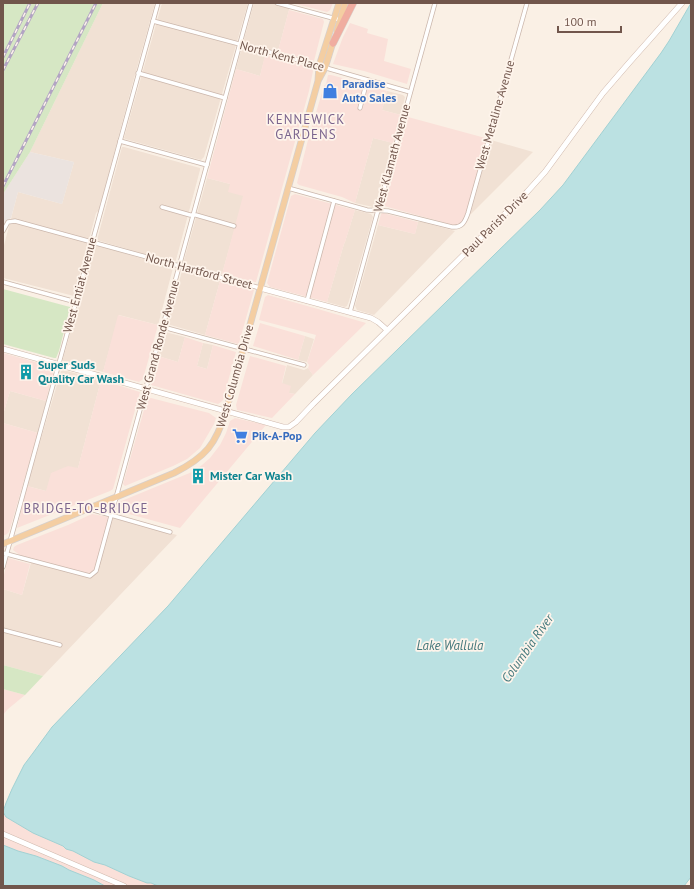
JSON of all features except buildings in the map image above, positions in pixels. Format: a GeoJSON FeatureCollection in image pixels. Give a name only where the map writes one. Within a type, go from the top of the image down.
{"type":"FeatureCollection","features":[{"type":"Feature","properties":{"kind":"highway"},"geometry":{"type":"LineString","coordinates":[[333,43],[353,3]]}},
{"type":"Feature","properties":{"kind":"main road","name":"West Columbia Drive"},"geometry":{"type":"LineString","coordinates":[[318,81],[325,68],[333,43],[339,3]]}},
{"type":"Feature","properties":{"kind":"main road","name":"West Columbia Drive"},"geometry":{"type":"LineString","coordinates":[[3,544],[174,473],[196,460],[214,442],[220,430],[244,349],[318,81],[319,66],[337,19],[345,3]]}},
{"type":"Feature","properties":{"kind":"street","name":"West Entiat Avenue"},"geometry":{"type":"LineString","coordinates":[[3,566],[5,554],[10,541],[59,365],[158,3]]}},
{"type":"Feature","properties":{"kind":"street","name":"West Grand Ronde Avenue"},"geometry":{"type":"LineString","coordinates":[[5,554],[90,576],[96,571],[251,3]]}},
{"type":"Feature","properties":{"kind":"street"},"geometry":{"type":"LineString","coordinates":[[277,3],[337,19]]}},
{"type":"Feature","properties":{"kind":"street","name":"West Klamath Avenue"},"geometry":{"type":"LineString","coordinates":[[350,312],[435,3]]}},
{"type":"Feature","properties":{"kind":"street","name":"West Metaline Avenue"},"geometry":{"type":"LineString","coordinates":[[378,210],[388,211],[456,228],[462,226],[466,220],[527,3]]}},
{"type":"Feature","properties":{"kind":"street","name":"Paul Parish Drive"},"geometry":{"type":"LineString","coordinates":[[226,411],[283,427],[289,427],[296,422],[537,182],[603,93],[682,3]]}},
{"type":"Feature","properties":{"kind":"street","name":"North Kent Place"},"geometry":{"type":"LineString","coordinates":[[153,21],[410,92]]}},
{"type":"Feature","properties":{"kind":"street"},"geometry":{"type":"LineString","coordinates":[[138,73],[225,98]]}},
{"type":"Feature","properties":{"kind":"street"},"geometry":{"type":"LineString","coordinates":[[360,108],[368,80]]}},
{"type":"Feature","properties":{"kind":"street"},"geometry":{"type":"LineString","coordinates":[[120,141],[207,165]]}},
{"type":"Feature","properties":{"kind":"street"},"geometry":{"type":"LineString","coordinates":[[288,188],[367,210],[378,210]]}},
{"type":"Feature","properties":{"kind":"street"},"geometry":{"type":"LineString","coordinates":[[306,301],[334,201]]}},
{"type":"Feature","properties":{"kind":"street"},"geometry":{"type":"LineString","coordinates":[[162,207],[234,226]]}},
{"type":"Feature","properties":{"kind":"street","name":"North Hartford Street"},"geometry":{"type":"LineString","coordinates":[[3,231],[8,222],[14,221],[350,312],[373,319],[387,330]]}},
{"type":"Feature","properties":{"kind":"street"},"geometry":{"type":"LineString","coordinates":[[3,282],[76,302]]}},
{"type":"Feature","properties":{"kind":"street"},"geometry":{"type":"LineString","coordinates":[[162,327],[304,365]]}},
{"type":"Feature","properties":{"kind":"street"},"geometry":{"type":"LineString","coordinates":[[3,349],[226,411]]}},
{"type":"Feature","properties":{"kind":"street"},"geometry":{"type":"LineString","coordinates":[[89,508],[170,532]]}},
{"type":"Feature","properties":{"kind":"street"},"geometry":{"type":"LineString","coordinates":[[3,630],[60,645]]}},
{"type":"Feature","properties":{"kind":"street"},"geometry":{"type":"LineString","coordinates":[[3,834],[124,886]]}},
{"type":"Feature","properties":{"kind":"shaded area"},"geometry":{"type":"Polygon","coordinates":[[[103,3],[155,3],[74,296],[3,278],[3,249],[18,192],[62,204],[74,162],[30,152],[103,3]]]}},
{"type":"Feature","properties":{"kind":"shaded area"},"geometry":{"type":"Polygon","coordinates":[[[162,3],[248,3],[204,157],[201,160],[124,138],[162,3]]]}},
{"type":"Feature","properties":{"kind":"shaded area"},"geometry":{"type":"Polygon","coordinates":[[[254,3],[292,3],[278,51],[267,49],[260,76],[236,69],[254,3]]]}},
{"type":"Feature","properties":{"kind":"shaded area"},"geometry":{"type":"Polygon","coordinates":[[[292,3],[333,3],[330,10],[327,12],[292,3]]]}},
{"type":"Feature","properties":{"kind":"shaded area"},"geometry":{"type":"Polygon","coordinates":[[[289,10],[323,19],[324,22],[314,61],[278,51],[289,10]]]}},
{"type":"Feature","properties":{"kind":"shaded area"},"geometry":{"type":"Polygon","coordinates":[[[350,23],[368,29],[367,33],[388,39],[384,61],[411,69],[407,84],[364,71],[333,64],[350,23]]]}},
{"type":"Feature","properties":{"kind":"shaded area"},"geometry":{"type":"Polygon","coordinates":[[[265,55],[309,67],[313,71],[309,91],[255,282],[222,274],[243,196],[228,192],[230,184],[207,178],[236,69],[260,76],[265,55]]]}},
{"type":"Feature","properties":{"kind":"shaded area"},"geometry":{"type":"Polygon","coordinates":[[[328,75],[387,91],[382,110],[401,115],[393,143],[373,138],[355,203],[342,197],[299,185],[297,183],[309,136],[328,75]]]}},
{"type":"Feature","properties":{"kind":"shaded area"},"geometry":{"type":"Polygon","coordinates":[[[387,91],[403,95],[405,97],[401,115],[382,110],[387,91]]]}},
{"type":"Feature","properties":{"kind":"shaded area"},"geometry":{"type":"Polygon","coordinates":[[[408,117],[489,139],[465,217],[460,224],[453,225],[384,206],[408,117]]]}},
{"type":"Feature","properties":{"kind":"shaded area"},"geometry":{"type":"Polygon","coordinates":[[[373,138],[393,143],[376,203],[373,207],[355,203],[373,138]]]}},
{"type":"Feature","properties":{"kind":"shaded area"},"geometry":{"type":"Polygon","coordinates":[[[491,140],[533,152],[470,215],[491,140]]]}},
{"type":"Feature","properties":{"kind":"shaded area"},"geometry":{"type":"Polygon","coordinates":[[[122,147],[200,168],[174,263],[97,240],[122,147]]]}},
{"type":"Feature","properties":{"kind":"shaded area"},"geometry":{"type":"Polygon","coordinates":[[[30,152],[74,162],[62,204],[18,192],[11,218],[3,225],[3,194],[30,152]]]}},
{"type":"Feature","properties":{"kind":"shaded area"},"geometry":{"type":"Polygon","coordinates":[[[207,178],[230,184],[244,196],[222,274],[183,264],[207,178]]]}},
{"type":"Feature","properties":{"kind":"shaded area"},"geometry":{"type":"Polygon","coordinates":[[[295,194],[355,210],[327,302],[270,287],[267,283],[291,196],[295,194]]]}},
{"type":"Feature","properties":{"kind":"shaded area"},"geometry":{"type":"Polygon","coordinates":[[[355,210],[371,214],[373,217],[349,301],[345,307],[327,302],[355,210]]]}},
{"type":"Feature","properties":{"kind":"shaded area"},"geometry":{"type":"Polygon","coordinates":[[[383,213],[418,222],[415,234],[378,225],[381,214],[383,213]]]}},
{"type":"Feature","properties":{"kind":"shaded area"},"geometry":{"type":"Polygon","coordinates":[[[418,222],[455,231],[374,315],[357,310],[355,306],[378,225],[415,234],[418,222]]]}},
{"type":"Feature","properties":{"kind":"shaded area"},"geometry":{"type":"Polygon","coordinates":[[[97,245],[173,268],[158,325],[119,315],[103,372],[63,361],[94,248],[97,245]]]}},
{"type":"Feature","properties":{"kind":"shaded area"},"geometry":{"type":"Polygon","coordinates":[[[182,271],[220,281],[205,335],[167,324],[182,271]]]}},
{"type":"Feature","properties":{"kind":"shaded area"},"geometry":{"type":"Polygon","coordinates":[[[220,281],[254,290],[238,344],[205,335],[220,281]]]}},
{"type":"Feature","properties":{"kind":"shaded area"},"geometry":{"type":"Polygon","coordinates":[[[268,295],[366,323],[313,375],[308,368],[309,365],[307,362],[316,335],[259,320],[265,297],[268,295]]]}},
{"type":"Feature","properties":{"kind":"shaded area"},"geometry":{"type":"Polygon","coordinates":[[[118,315],[158,325],[143,379],[139,382],[103,372],[118,315]]]}},
{"type":"Feature","properties":{"kind":"shaded area"},"geometry":{"type":"Polygon","coordinates":[[[260,323],[305,336],[298,360],[253,346],[260,323]]]}},
{"type":"Feature","properties":{"kind":"shaded area"},"geometry":{"type":"Polygon","coordinates":[[[165,332],[185,337],[178,362],[158,356],[165,332]]]}},
{"type":"Feature","properties":{"kind":"shaded area"},"geometry":{"type":"Polygon","coordinates":[[[305,336],[314,339],[307,362],[298,360],[305,336]]]}},
{"type":"Feature","properties":{"kind":"shaded area"},"geometry":{"type":"Polygon","coordinates":[[[185,337],[203,343],[197,366],[207,369],[213,345],[236,352],[223,400],[218,404],[151,385],[158,356],[178,362],[185,337]]]}},
{"type":"Feature","properties":{"kind":"shaded area"},"geometry":{"type":"Polygon","coordinates":[[[203,343],[213,345],[207,369],[197,366],[203,343]]]}},
{"type":"Feature","properties":{"kind":"shaded area"},"geometry":{"type":"Polygon","coordinates":[[[3,353],[53,367],[54,369],[46,401],[10,391],[3,415],[3,353]]]}},
{"type":"Feature","properties":{"kind":"shaded area"},"geometry":{"type":"Polygon","coordinates":[[[250,356],[286,366],[282,383],[291,386],[289,393],[295,394],[272,418],[237,410],[236,405],[250,356]]]}},
{"type":"Feature","properties":{"kind":"shaded area"},"geometry":{"type":"Polygon","coordinates":[[[287,365],[304,370],[308,368],[313,375],[295,394],[289,393],[282,384],[287,365]]]}},
{"type":"Feature","properties":{"kind":"shaded area"},"geometry":{"type":"Polygon","coordinates":[[[63,370],[101,380],[78,468],[46,491],[27,486],[61,371],[63,370]]]}},
{"type":"Feature","properties":{"kind":"shaded area"},"geometry":{"type":"Polygon","coordinates":[[[101,380],[140,392],[113,489],[17,528],[27,486],[46,491],[51,473],[68,466],[78,468],[101,380]]]}},
{"type":"Feature","properties":{"kind":"shaded area"},"geometry":{"type":"Polygon","coordinates":[[[10,391],[46,401],[38,433],[3,423],[3,415],[10,391]]]}},
{"type":"Feature","properties":{"kind":"shaded area"},"geometry":{"type":"Polygon","coordinates":[[[151,398],[209,413],[216,418],[200,448],[187,459],[125,486],[123,484],[147,399],[151,398]]]}},
{"type":"Feature","properties":{"kind":"shaded area"},"geometry":{"type":"Polygon","coordinates":[[[235,418],[266,425],[180,528],[118,511],[116,509],[119,502],[192,472],[202,465],[210,458],[220,445],[230,421],[235,418]]]}},
{"type":"Feature","properties":{"kind":"shaded area"},"geometry":{"type":"Polygon","coordinates":[[[3,423],[38,433],[9,532],[3,536],[3,423]]]}},
{"type":"Feature","properties":{"kind":"shaded area"},"geometry":{"type":"Polygon","coordinates":[[[92,514],[109,517],[94,576],[21,556],[13,550],[17,545],[92,514]]]}},
{"type":"Feature","properties":{"kind":"shaded area"},"geometry":{"type":"Polygon","coordinates":[[[109,517],[177,535],[43,676],[3,665],[3,589],[22,595],[32,559],[93,576],[109,517]]]}},
{"type":"Feature","properties":{"kind":"shaded area"},"geometry":{"type":"Polygon","coordinates":[[[8,558],[30,564],[22,595],[3,589],[3,579],[8,558]]]}},
{"type":"Feature","properties":{"kind":"shaded area"},"geometry":{"type":"Polygon","coordinates":[[[3,689],[25,695],[3,715],[3,689]]]}},
{"type":"Feature","properties":{"kind":"shaded area"},"geometry":{"type":"Polygon","coordinates":[[[5,815],[27,829],[63,846],[66,849],[73,850],[94,862],[158,886],[105,886],[62,866],[36,856],[18,852],[3,845],[3,817],[5,815]]]}},
{"type":"Feature","properties":{"kind":"green space"},"geometry":{"type":"Polygon","coordinates":[[[3,3],[103,3],[30,152],[3,194],[3,3]]]}},
{"type":"Feature","properties":{"kind":"green space"},"geometry":{"type":"Polygon","coordinates":[[[3,289],[70,307],[56,358],[3,344],[3,289]]]}},
{"type":"Feature","properties":{"kind":"green space"},"geometry":{"type":"Polygon","coordinates":[[[3,665],[43,676],[25,695],[3,689],[3,665]]]}},
{"type":"Feature","properties":{"kind":"water","name":"Lake Wallula"},"geometry":{"type":"Polygon","coordinates":[[[691,3],[691,877],[684,886],[158,886],[94,862],[33,833],[6,817],[3,812],[6,803],[24,765],[52,727],[168,606],[315,433],[352,394],[540,210],[563,185],[661,53],[691,3]]]}},
{"type":"Feature","properties":{"kind":"water"},"geometry":{"type":"Polygon","coordinates":[[[3,845],[62,866],[105,886],[3,886],[3,845]]]}},
{"type":"Feature","properties":{"kind":"railway"},"geometry":{"type":"LineString","coordinates":[[3,57],[30,3]]}},
{"type":"Feature","properties":{"kind":"railway"},"geometry":{"type":"LineString","coordinates":[[3,70],[38,3]]}},
{"type":"Feature","properties":{"kind":"railway"},"geometry":{"type":"LineString","coordinates":[[3,186],[96,3]]}},
{"type":"Feature","properties":{"kind":"place","name":"Paradise Auto Sales"},"geometry":{"type":"Point","coordinates":[330,91]}},
{"type":"Feature","properties":{"kind":"place","name":"Super Suds Quality Car Wash"},"geometry":{"type":"Point","coordinates":[26,372]}},
{"type":"Feature","properties":{"kind":"place","name":"Pik-A-Pop"},"geometry":{"type":"Point","coordinates":[240,436]}},
{"type":"Feature","properties":{"kind":"place","name":"Mister Car Wash"},"geometry":{"type":"Point","coordinates":[198,476]}},
{"type":"Feature","properties":{"kind":"district","name":"KENNEWICK GARDENS"},"geometry":{"type":"Point","coordinates":[306,126]}},
{"type":"Feature","properties":{"kind":"district","name":"BRIDGE-TO-BRIDGE"},"geometry":{"type":"Point","coordinates":[86,508]}},
{"type":"Feature","properties":{"kind":"water label","name":"Columbia River"},"geometry":{"type":"Point","coordinates":[527,648]}}]}
